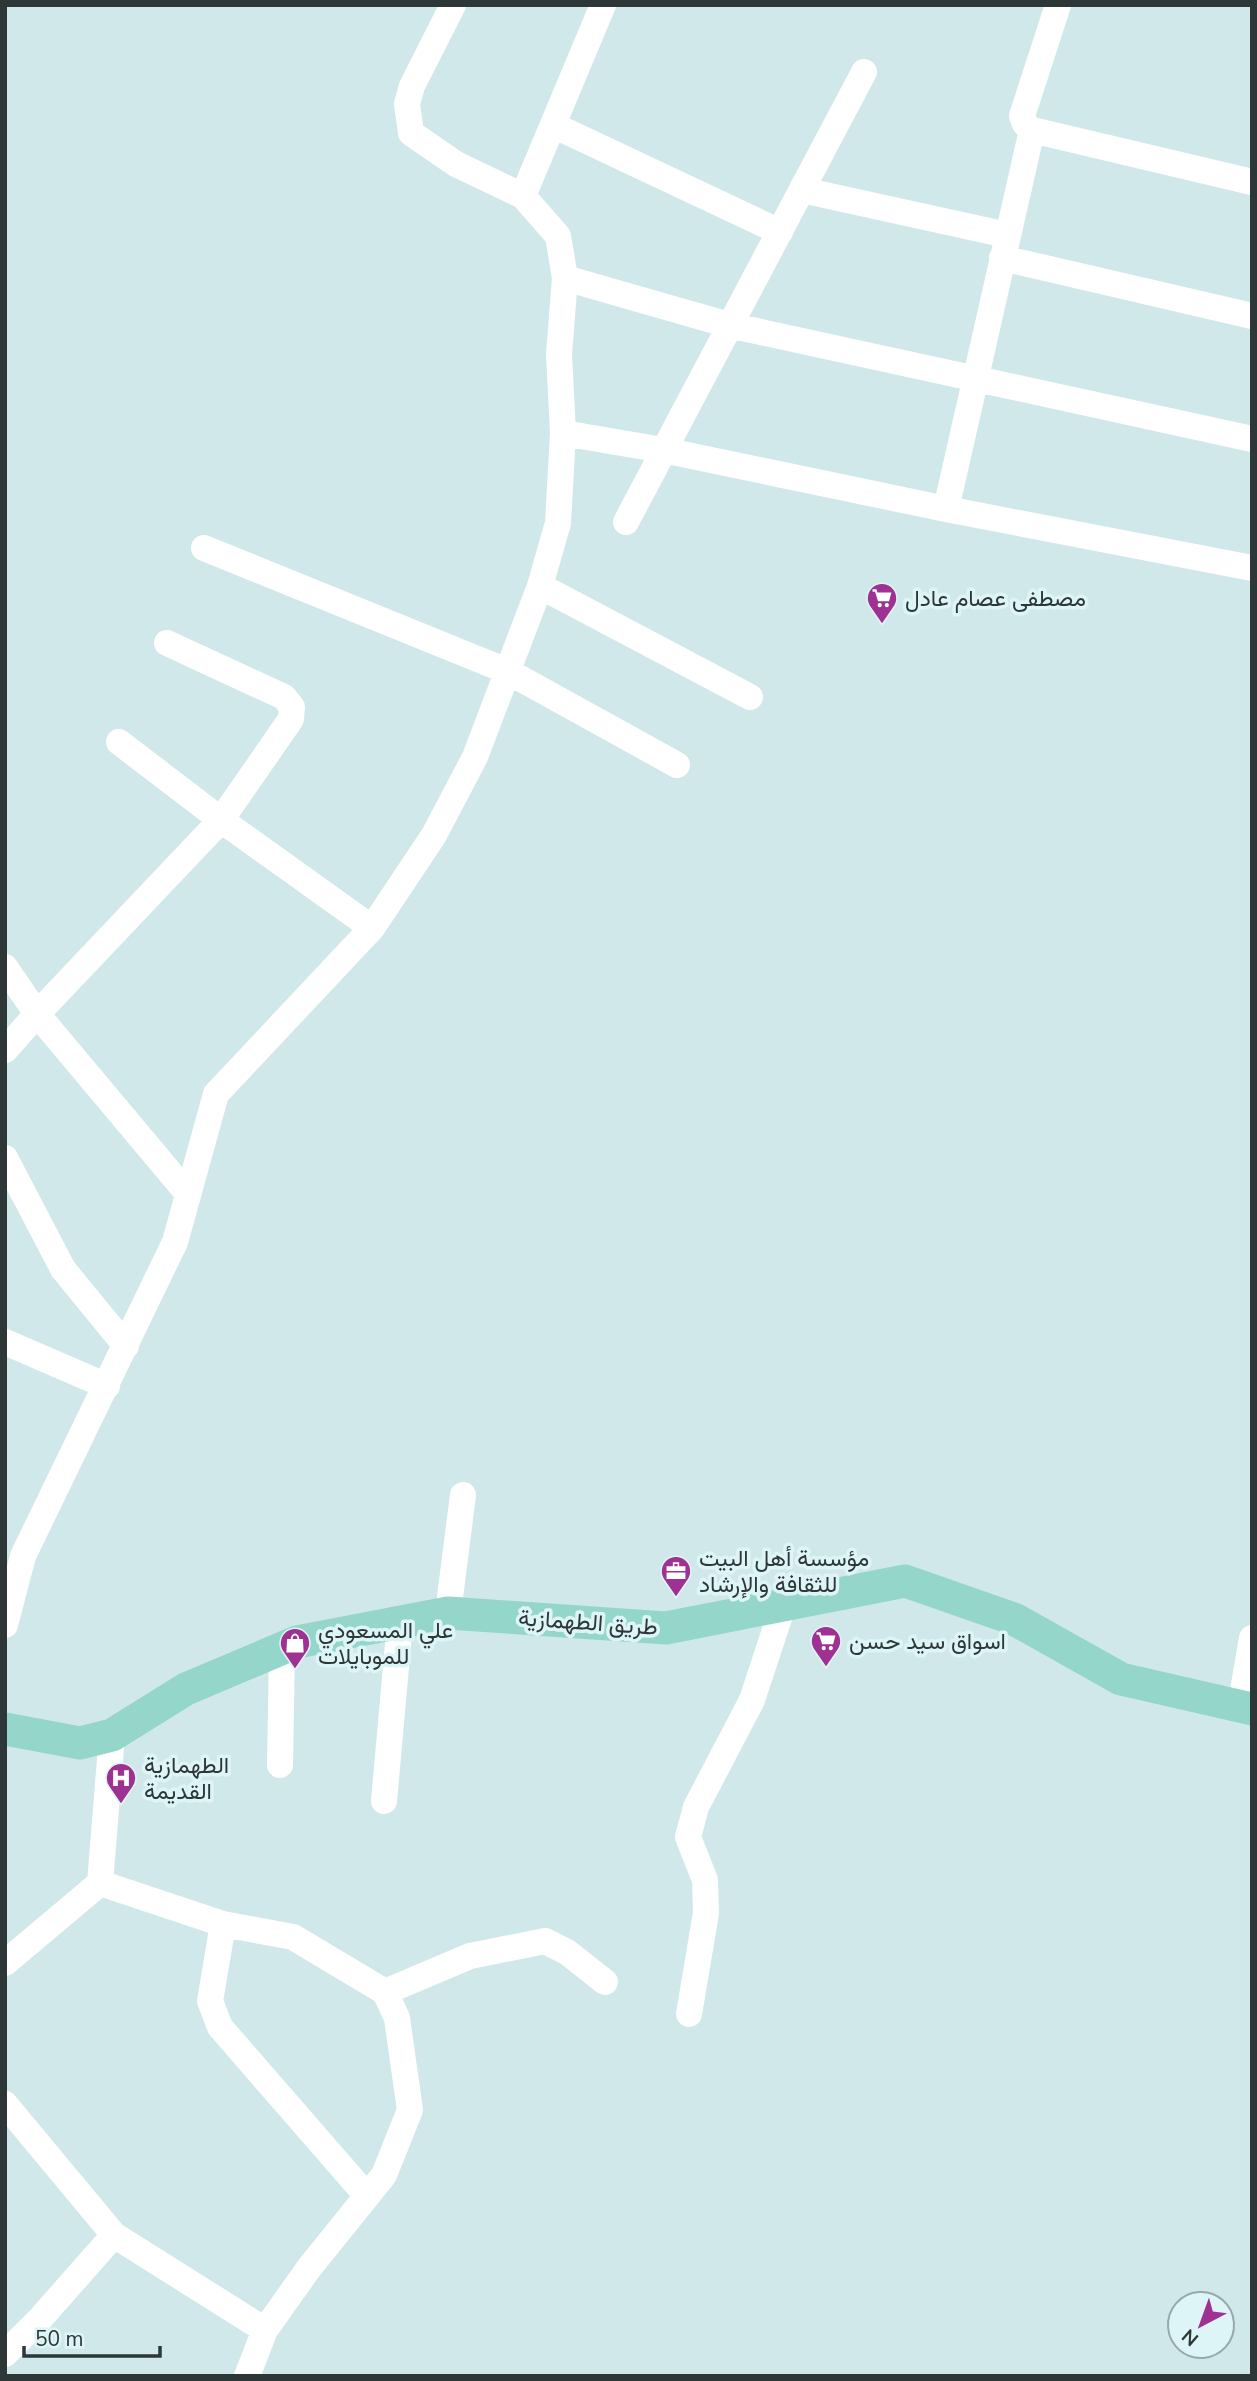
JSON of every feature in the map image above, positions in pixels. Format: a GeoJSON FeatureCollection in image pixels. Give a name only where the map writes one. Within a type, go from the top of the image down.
{"type":"FeatureCollection","features":[{"type":"Feature","properties":{"kind":"main road","name":"طريق الطهمازية"},"geometry":{"type":"LineString","coordinates":[[5,1729],[80,1743],[112,1735],[186,1689],[297,1642],[447,1613],[666,1628],[905,1581],[1014,1619],[1121,1679],[1246,1709]]}},
{"type":"Feature","properties":{"kind":"street"},"geometry":{"type":"LineString","coordinates":[[5,1625],[23,1556],[175,1242],[216,1094],[372,928],[440,824],[475,757],[540,586],[558,523],[563,433],[559,354],[565,278],[558,236],[523,196],[456,164],[411,133],[407,104],[412,86],[453,5]]}},
{"type":"Feature","properties":{"kind":"street"},"geometry":{"type":"LineString","coordinates":[[523,196],[603,5]]}},
{"type":"Feature","properties":{"kind":"street"},"geometry":{"type":"LineString","coordinates":[[1058,5],[1023,116],[1025,124],[1031,130],[1252,182]]}},
{"type":"Feature","properties":{"kind":"street"},"geometry":{"type":"LineString","coordinates":[[626,522],[864,72]]}},
{"type":"Feature","properties":{"kind":"street"},"geometry":{"type":"LineString","coordinates":[[553,125],[780,232]]}},
{"type":"Feature","properties":{"kind":"street"},"geometry":{"type":"LineString","coordinates":[[946,509],[1031,130]]}},
{"type":"Feature","properties":{"kind":"street"},"geometry":{"type":"LineString","coordinates":[[802,190],[1252,316]]}},
{"type":"Feature","properties":{"kind":"street"},"geometry":{"type":"LineString","coordinates":[[565,278],[729,325],[1252,439]]}},
{"type":"Feature","properties":{"kind":"street"},"geometry":{"type":"LineString","coordinates":[[563,433],[663,450],[946,509],[1252,568]]}},
{"type":"Feature","properties":{"kind":"street"},"geometry":{"type":"LineString","coordinates":[[204,548],[508,671],[677,765]]}},
{"type":"Feature","properties":{"kind":"street"},"geometry":{"type":"LineString","coordinates":[[540,586],[750,697]]}},
{"type":"Feature","properties":{"kind":"street"},"geometry":{"type":"LineString","coordinates":[[5,1050],[221,820],[291,719],[292,707],[284,696],[167,643]]}},
{"type":"Feature","properties":{"kind":"street"},"geometry":{"type":"LineString","coordinates":[[119,742],[221,820],[372,928]]}},
{"type":"Feature","properties":{"kind":"street"},"geometry":{"type":"LineString","coordinates":[[5,967],[37,1014],[188,1194]]}},
{"type":"Feature","properties":{"kind":"street"},"geometry":{"type":"LineString","coordinates":[[5,1158],[63,1269],[126,1346]]}},
{"type":"Feature","properties":{"kind":"street"},"geometry":{"type":"LineString","coordinates":[[5,1342],[107,1386]]}},
{"type":"Feature","properties":{"kind":"street"},"geometry":{"type":"LineString","coordinates":[[447,1613],[463,1495]]}},
{"type":"Feature","properties":{"kind":"street"},"geometry":{"type":"LineString","coordinates":[[689,2014],[706,1913],[705,1880],[688,1837],[696,1807],[752,1700],[783,1606]]}},
{"type":"Feature","properties":{"kind":"street"},"geometry":{"type":"LineString","coordinates":[[384,1801],[400,1622]]}},
{"type":"Feature","properties":{"kind":"street"},"geometry":{"type":"LineString","coordinates":[[1246,1709],[1252,1638]]}},
{"type":"Feature","properties":{"kind":"street"},"geometry":{"type":"LineString","coordinates":[[279,1765],[282,1649]]}},
{"type":"Feature","properties":{"kind":"street"},"geometry":{"type":"LineString","coordinates":[[5,1963],[100,1883],[112,1735]]}},
{"type":"Feature","properties":{"kind":"street"},"geometry":{"type":"LineString","coordinates":[[100,1883],[223,1924],[293,1937],[385,1992],[397,2018],[410,2110],[384,2175],[309,2268],[265,2330],[247,2376]]}},
{"type":"Feature","properties":{"kind":"street"},"geometry":{"type":"LineString","coordinates":[[223,1924],[210,2001],[220,2026],[367,2196]]}},
{"type":"Feature","properties":{"kind":"street"},"geometry":{"type":"LineString","coordinates":[[385,1992],[470,1956],[545,1941],[567,1952],[605,1983]]}},
{"type":"Feature","properties":{"kind":"street"},"geometry":{"type":"LineString","coordinates":[[5,2104],[114,2235],[265,2330]]}},
{"type":"Feature","properties":{"kind":"street"},"geometry":{"type":"LineString","coordinates":[[5,2354],[39,2320],[114,2235]]}},
{"type":"Feature","properties":{"kind":"place","name":"مصطفى عصام عادل"},"geometry":{"type":"Point","coordinates":[882,625]}},
{"type":"Feature","properties":{"kind":"place","name":"مؤسسة أهل البيت للثقافة والإرشاد"},"geometry":{"type":"Point","coordinates":[676,1598]}},
{"type":"Feature","properties":{"kind":"place","name":"اسواق سيد حسن"},"geometry":{"type":"Point","coordinates":[826,1668]}},
{"type":"Feature","properties":{"kind":"place","name":"علي المسعودي للموبايلات"},"geometry":{"type":"Point","coordinates":[295,1670]}},
{"type":"Feature","properties":{"kind":"place","name":"الطهمازية القديمة"},"geometry":{"type":"Point","coordinates":[121,1805]}}]}
